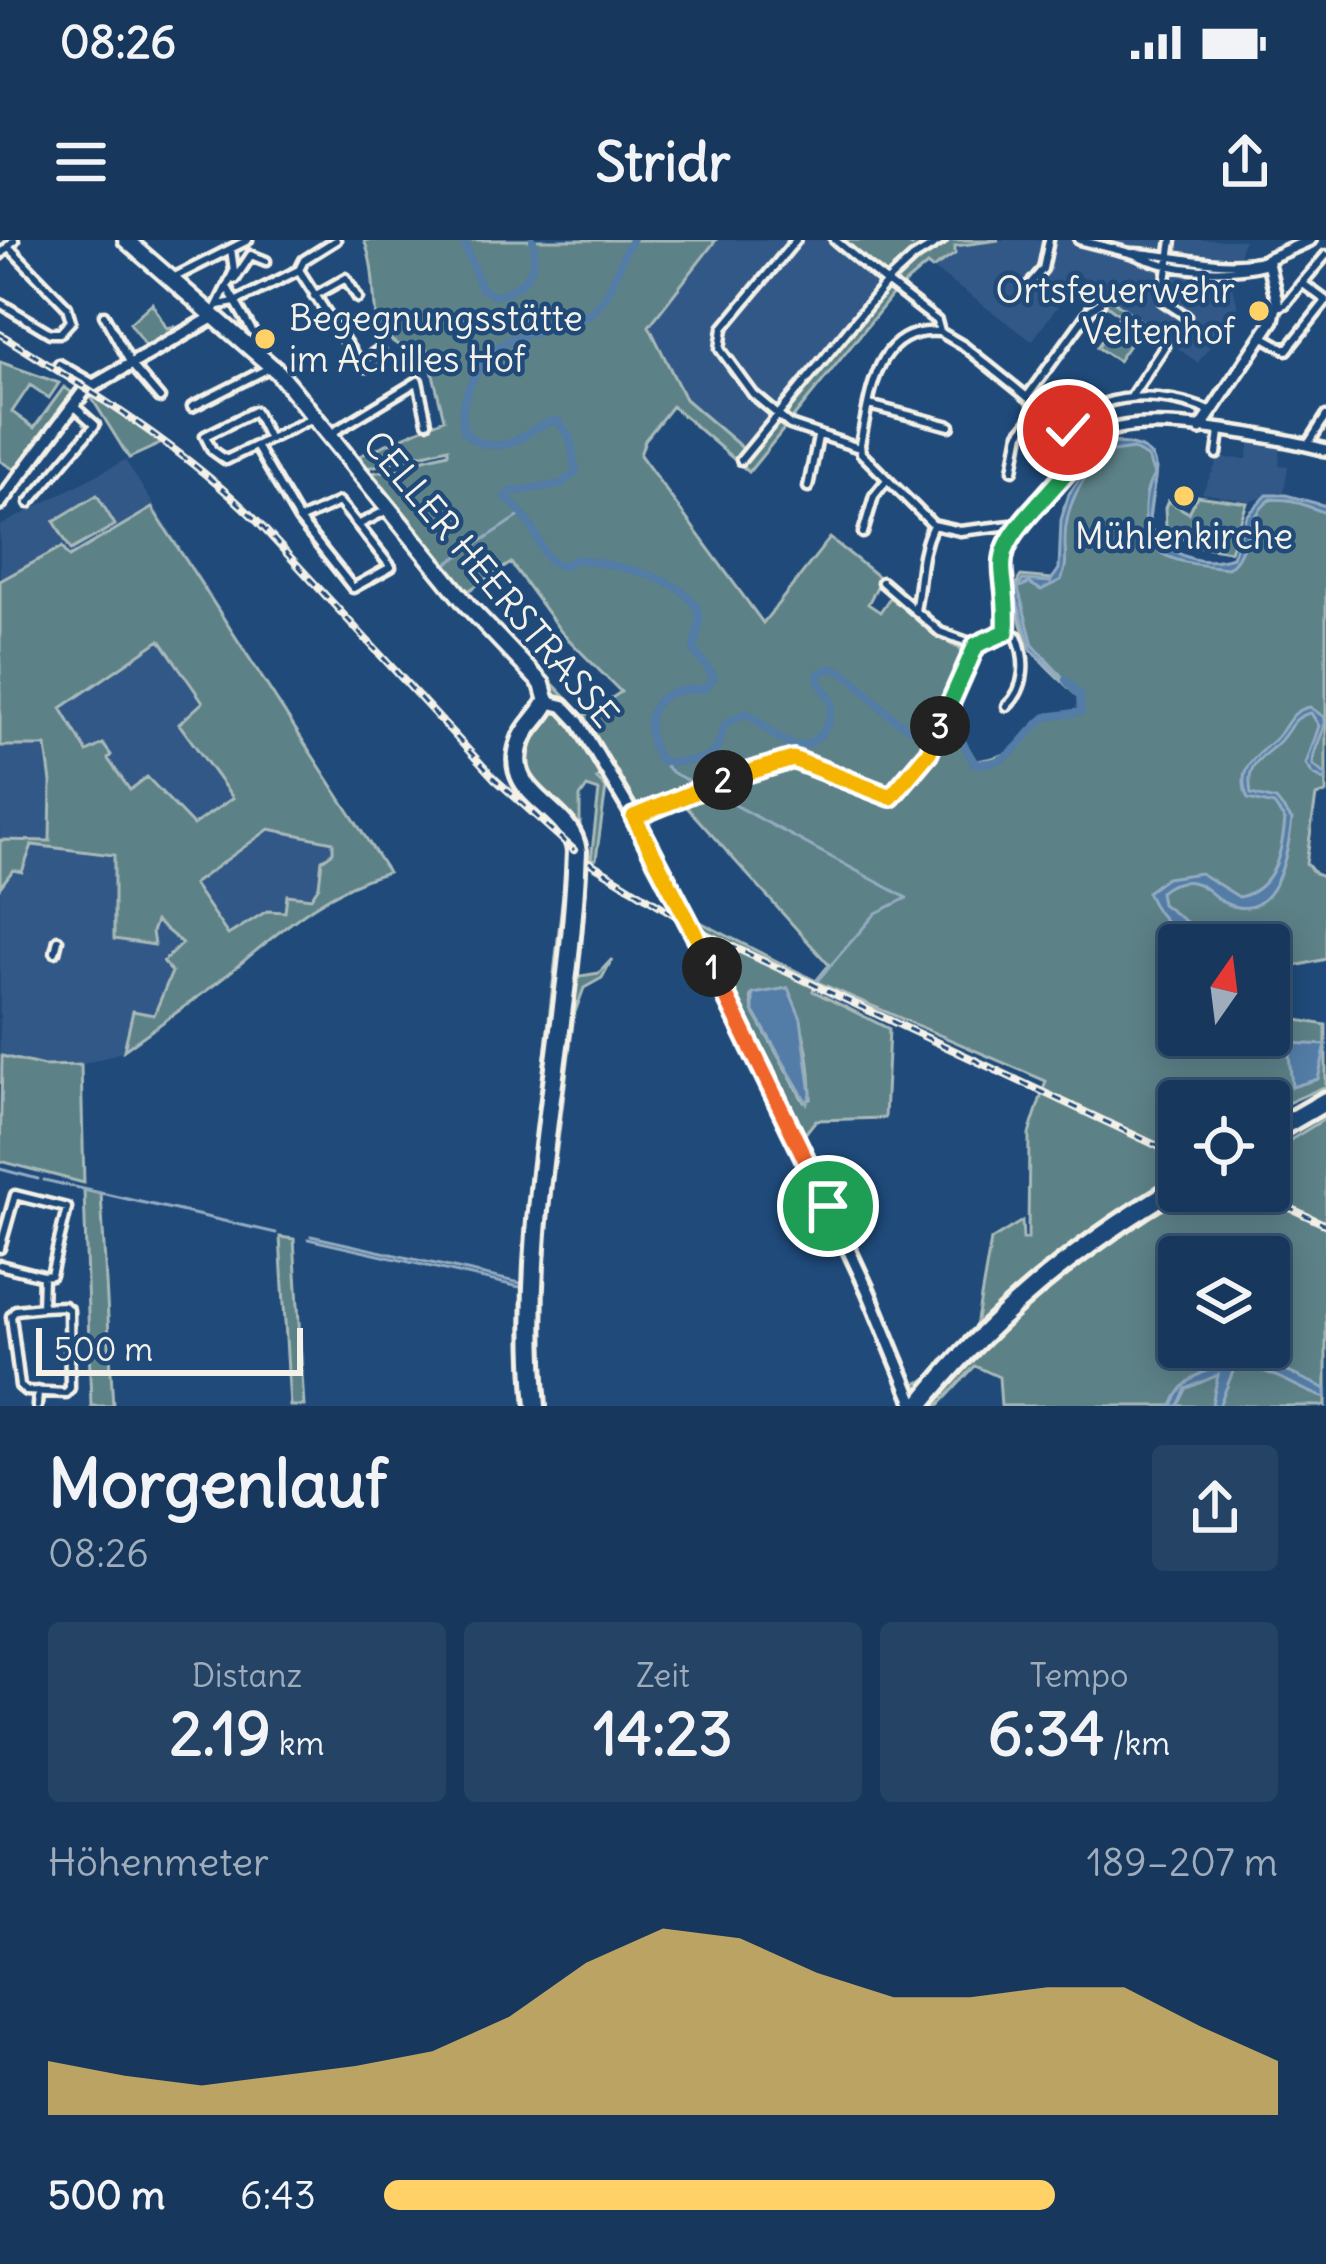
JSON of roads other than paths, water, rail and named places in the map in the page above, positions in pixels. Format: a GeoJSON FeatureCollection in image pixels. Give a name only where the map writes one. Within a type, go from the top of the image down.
{"type":"FeatureCollection","features":[{"type":"Feature","properties":{"kind":"highway"},"geometry":{"type":"LineString","coordinates":[[539,1406],[541,1238],[578,917],[574,834],[530,795],[518,772],[521,740],[547,702]]}},
{"type":"Feature","properties":{"kind":"highway"},"geometry":{"type":"LineString","coordinates":[[539,1406],[532,1327],[535,1237],[576,875]]}},
{"type":"Feature","properties":{"kind":"highway"},"geometry":{"type":"LineString","coordinates":[[1290,1126],[1326,1105]]}},
{"type":"Feature","properties":{"kind":"highway"},"geometry":{"type":"LineString","coordinates":[[922,1405],[978,1337],[1102,1234],[1158,1201]]}},
{"type":"Feature","properties":{"kind":"main road","name":"CELLER HEERSTRASSE"},"geometry":{"type":"LineString","coordinates":[[126,240],[216,312],[272,366],[468,607],[544,686],[547,702],[565,708],[586,733],[772,1084],[922,1405]]}},
{"type":"Feature","properties":{"kind":"main road"},"geometry":{"type":"LineString","coordinates":[[0,503],[72,405],[94,384],[198,328],[216,312]]}},
{"type":"Feature","properties":{"kind":"street"},"geometry":{"type":"LineString","coordinates":[[170,279],[248,240]]}},
{"type":"Feature","properties":{"kind":"street"},"geometry":{"type":"LineString","coordinates":[[216,312],[298,270],[304,260],[336,240]]}},
{"type":"Feature","properties":{"kind":"street"},"geometry":{"type":"LineString","coordinates":[[796,240],[723,328],[722,354],[738,376],[796,429],[860,448],[886,481],[933,525],[954,531],[1019,524]]}},
{"type":"Feature","properties":{"kind":"street"},"geometry":{"type":"LineString","coordinates":[[835,240],[937,321],[940,332]]}},
{"type":"Feature","properties":{"kind":"street"},"geometry":{"type":"LineString","coordinates":[[741,460],[888,281],[942,240]]}},
{"type":"Feature","properties":{"kind":"street"},"geometry":{"type":"LineString","coordinates":[[1026,290],[1043,269],[1049,240]]}},
{"type":"Feature","properties":{"kind":"street"},"geometry":{"type":"LineString","coordinates":[[1078,240],[1131,253],[1159,256],[1174,252]]}},
{"type":"Feature","properties":{"kind":"street"},"geometry":{"type":"LineString","coordinates":[[1131,253],[1174,252],[1229,266],[1268,262],[1314,240]]}},
{"type":"Feature","properties":{"kind":"street"},"geometry":{"type":"LineString","coordinates":[[0,255],[11,243],[70,311],[71,321],[56,334],[0,303]]}},
{"type":"Feature","properties":{"kind":"street"},"geometry":{"type":"LineString","coordinates":[[231,249],[235,266],[228,288],[252,331]]}},
{"type":"Feature","properties":{"kind":"street"},"geometry":{"type":"LineString","coordinates":[[1174,252],[1163,301],[1186,316]]}},
{"type":"Feature","properties":{"kind":"street"},"geometry":{"type":"LineString","coordinates":[[1276,308],[1285,304],[1326,254]]}},
{"type":"Feature","properties":{"kind":"street"},"geometry":{"type":"LineString","coordinates":[[216,312],[251,255],[266,261]]}},
{"type":"Feature","properties":{"kind":"street"},"geometry":{"type":"LineString","coordinates":[[1200,429],[1276,308],[1268,262]]}},
{"type":"Feature","properties":{"kind":"street"},"geometry":{"type":"LineString","coordinates":[[298,270],[361,366],[377,360]]}},
{"type":"Feature","properties":{"kind":"street"},"geometry":{"type":"LineString","coordinates":[[314,296],[346,278],[358,298]]}},
{"type":"Feature","properties":{"kind":"street"},"geometry":{"type":"LineString","coordinates":[[1262,336],[1287,350],[1325,300],[1302,283]]}},
{"type":"Feature","properties":{"kind":"street"},"geometry":{"type":"LineString","coordinates":[[1027,397],[1090,310],[1100,303]]}},
{"type":"Feature","properties":{"kind":"street"},"geometry":{"type":"LineString","coordinates":[[104,315],[131,364],[160,398]]}},
{"type":"Feature","properties":{"kind":"street"},"geometry":{"type":"LineString","coordinates":[[860,448],[878,366],[889,349],[914,333],[940,332],[1089,447]]}},
{"type":"Feature","properties":{"kind":"street"},"geometry":{"type":"LineString","coordinates":[[1131,397],[1164,347]]}},
{"type":"Feature","properties":{"kind":"street"},"geometry":{"type":"LineString","coordinates":[[59,364],[94,384]]}},
{"type":"Feature","properties":{"kind":"street"},"geometry":{"type":"LineString","coordinates":[[192,407],[272,366]]}},
{"type":"Feature","properties":{"kind":"street"},"geometry":{"type":"LineString","coordinates":[[329,435],[418,381],[427,422]]}},
{"type":"Feature","properties":{"kind":"street"},"geometry":{"type":"LineString","coordinates":[[1068,430],[1091,407],[1131,397],[1209,411]]}},
{"type":"Feature","properties":{"kind":"street"},"geometry":{"type":"LineString","coordinates":[[869,404],[950,425]]}},
{"type":"Feature","properties":{"kind":"street"},"geometry":{"type":"LineString","coordinates":[[29,503],[95,425],[72,405]]}},
{"type":"Feature","properties":{"kind":"street"},"geometry":{"type":"LineString","coordinates":[[1013,470],[1021,434],[1040,408]]}},
{"type":"Feature","properties":{"kind":"street"},"geometry":{"type":"LineString","coordinates":[[269,439],[255,411],[205,436],[212,450],[226,460],[256,446],[314,417]]}},
{"type":"Feature","properties":{"kind":"street"},"geometry":{"type":"LineString","coordinates":[[1307,446],[1326,416]]}},
{"type":"Feature","properties":{"kind":"street"},"geometry":{"type":"LineString","coordinates":[[1004,634],[1001,562],[1009,537],[1104,433],[1134,423],[1326,450]]}},
{"type":"Feature","properties":{"kind":"street"},"geometry":{"type":"LineString","coordinates":[[1217,454],[1220,432]]}},
{"type":"Feature","properties":{"kind":"street"},"geometry":{"type":"LineString","coordinates":[[808,488],[818,436]]}},
{"type":"Feature","properties":{"kind":"street"},"geometry":{"type":"LineString","coordinates":[[256,446],[299,520],[352,588],[391,567],[339,502],[299,520]]}},
{"type":"Feature","properties":{"kind":"street"},"geometry":{"type":"LineString","coordinates":[[862,533],[874,496],[886,481]]}},
{"type":"Feature","properties":{"kind":"street"},"geometry":{"type":"LineString","coordinates":[[358,525],[388,509]]}},
{"type":"Feature","properties":{"kind":"street"},"geometry":{"type":"LineString","coordinates":[[915,610],[920,586],[917,570],[933,525]]}},
{"type":"Feature","properties":{"kind":"street"},"geometry":{"type":"LineString","coordinates":[[998,527],[1009,537]]}},
{"type":"Feature","properties":{"kind":"street"},"geometry":{"type":"LineString","coordinates":[[882,582],[946,635],[976,645],[1004,634],[1016,636],[1024,663],[1017,693],[1007,706]]}},
{"type":"Feature","properties":{"kind":"street"},"geometry":{"type":"LineString","coordinates":[[634,817],[683,794],[790,759],[891,797],[932,745],[976,645]]}},
{"type":"Feature","properties":{"kind":"street"},"geometry":{"type":"LineString","coordinates":[[55,952],[58,940]]}},
{"type":"Feature","properties":{"kind":"street"},"geometry":{"type":"LineString","coordinates":[[0,1248],[15,1196],[64,1206],[67,1211],[51,1276],[0,1265]]}},
{"type":"Feature","properties":{"kind":"street"},"geometry":{"type":"LineString","coordinates":[[41,1307],[43,1276]]}},
{"type":"Feature","properties":{"kind":"street"},"geometry":{"type":"LineString","coordinates":[[41,1307],[69,1310],[70,1388],[66,1393],[26,1391],[20,1386],[11,1316],[16,1310],[41,1307]]}},
{"type":"Feature","properties":{"kind":"street"},"geometry":{"type":"LineString","coordinates":[[37,1406],[38,1391]]}},
{"type":"Feature","properties":{"kind":"waterway"},"geometry":{"type":"LineString","coordinates":[[463,240],[481,288],[496,296],[527,276],[534,260],[533,240]]}},
{"type":"Feature","properties":{"kind":"waterway"},"geometry":{"type":"LineString","coordinates":[[632,240],[605,298],[591,313],[573,323],[512,339],[492,354],[469,388],[463,425],[477,442],[501,445],[558,421],[570,438],[576,472],[561,484],[510,492],[505,497],[526,519],[547,556],[564,566],[576,559],[634,571],[667,583],[692,601],[699,617],[694,650],[714,677],[706,688],[675,692],[657,704],[650,732],[661,761],[709,756],[726,723],[747,713],[788,743],[816,739],[828,723],[832,703],[819,673],[833,668],[900,723],[933,737],[958,734],[974,763],[988,763],[1016,749],[1046,717],[1081,712],[1080,696],[1066,680]]}},
{"type":"Feature","properties":{"kind":"waterway"},"geometry":{"type":"LineString","coordinates":[[445,565],[521,515]]}},
{"type":"Feature","properties":{"kind":"waterway"},"geometry":{"type":"LineString","coordinates":[[661,761],[671,772],[697,785]]}},
{"type":"Feature","properties":{"kind":"waterway"},"geometry":{"type":"LineString","coordinates":[[707,790],[907,898],[876,913],[817,981]]}},
{"type":"Feature","properties":{"kind":"waterway"},"geometry":{"type":"LineString","coordinates":[[0,1169],[38,1179]]}},
{"type":"Feature","properties":{"kind":"waterway"},"geometry":{"type":"LineString","coordinates":[[44,1180],[276,1233]]}},
{"type":"Feature","properties":{"kind":"waterway"},"geometry":{"type":"LineString","coordinates":[[311,1236],[520,1283]]}},
{"type":"Feature","properties":{"kind":"waterway"},"geometry":{"type":"LineString","coordinates":[[308,1239],[520,1287]]}},
{"type":"Feature","properties":{"kind":"railway"},"geometry":{"type":"LineString","coordinates":[[0,334],[133,420],[226,492],[495,779],[574,850]]}},
{"type":"Feature","properties":{"kind":"railway"},"geometry":{"type":"LineString","coordinates":[[589,862],[706,934],[1158,1146]]}},
{"type":"Feature","properties":{"kind":"railway"},"geometry":{"type":"LineString","coordinates":[[1290,1208],[1326,1225]]}},
{"type":"Feature","properties":{"kind":"place","name":"Ortsfeuerwehr Veltenhof"},"geometry":{"type":"Point","coordinates":[1259,311]}},
{"type":"Feature","properties":{"kind":"place","name":"Begegnungsstätte im Achilles Hof"},"geometry":{"type":"Point","coordinates":[265,339]}},
{"type":"Feature","properties":{"kind":"place","name":"Mühlenkirche"},"geometry":{"type":"Point","coordinates":[1184,496]}}]}
